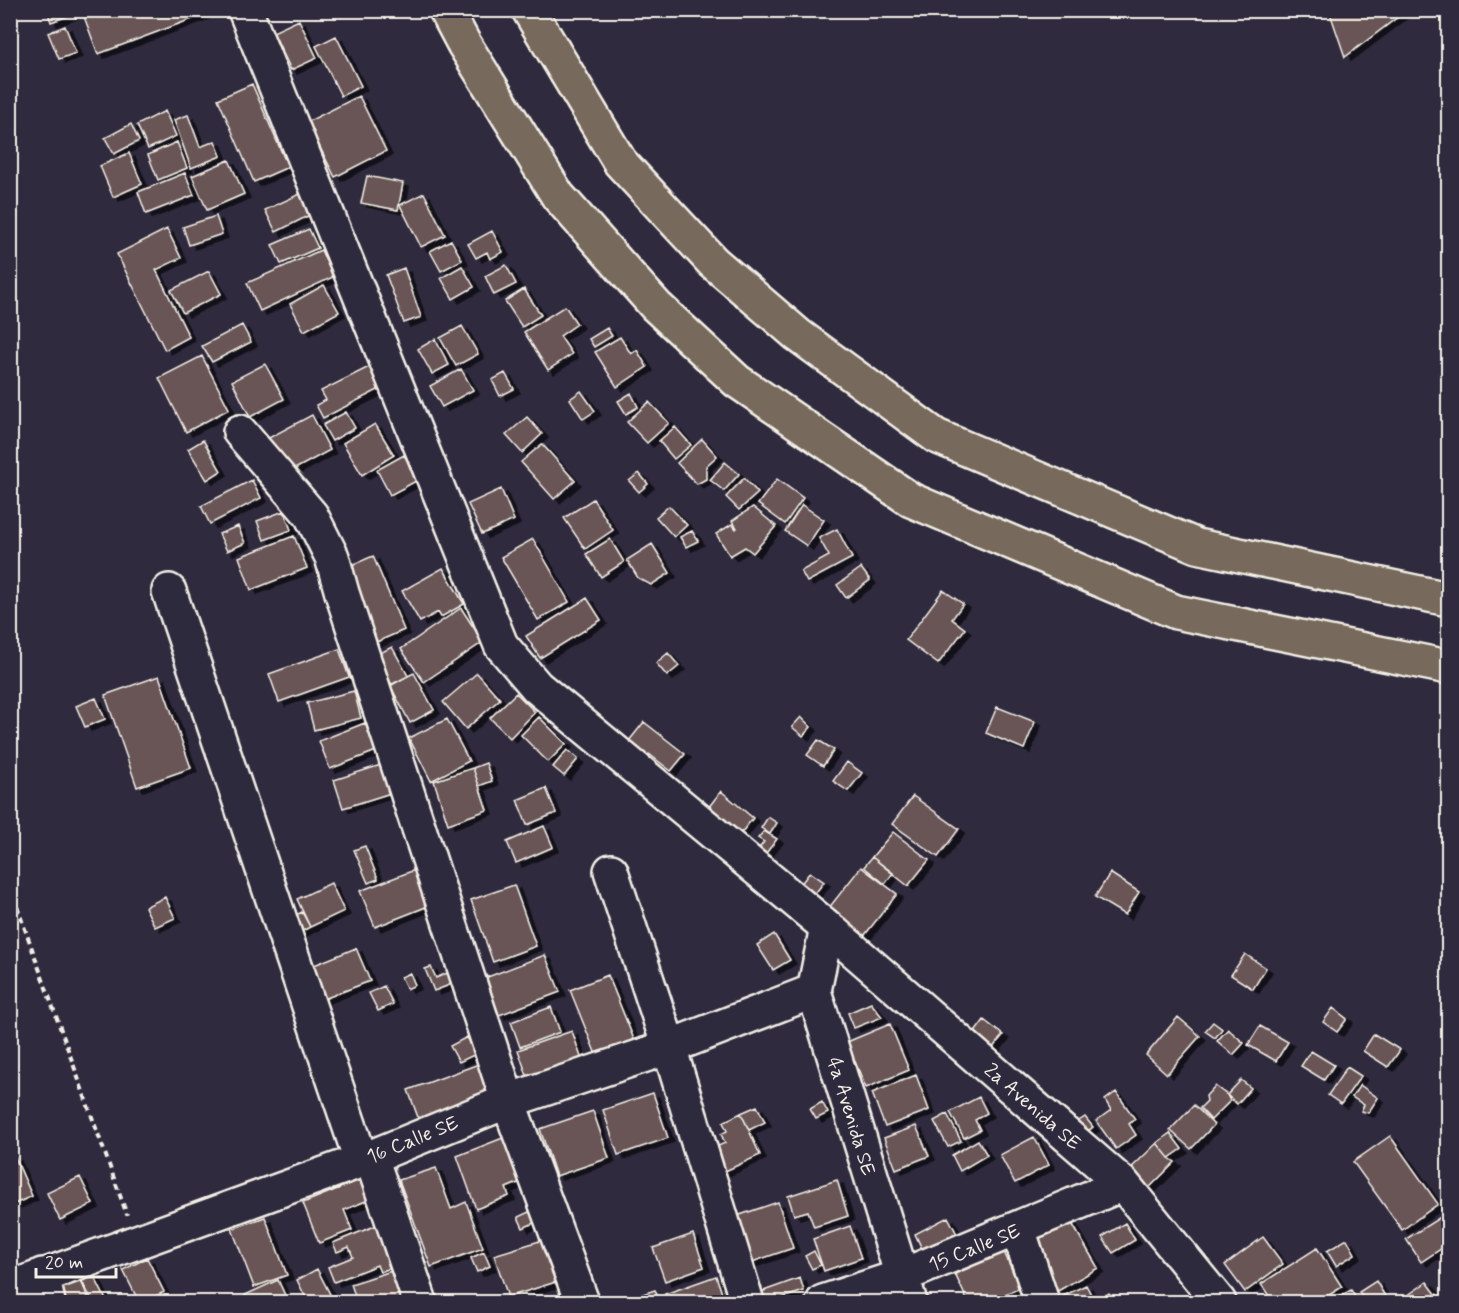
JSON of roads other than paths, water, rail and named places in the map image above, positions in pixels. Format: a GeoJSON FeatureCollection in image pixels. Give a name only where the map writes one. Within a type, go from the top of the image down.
{"type":"FeatureCollection","features":[{"type":"Feature","properties":{"kind":"highway"},"geometry":{"type":"LineString","coordinates":[[446,10],[464,45],[558,196],[656,306],[737,381],[911,501],[1176,612],[1449,667]]}},
{"type":"Feature","properties":{"kind":"highway"},"geometry":{"type":"LineString","coordinates":[[529,10],[620,162],[713,262],[798,335],[936,436],[1197,546],[1449,599]]}},
{"type":"Feature","properties":{"kind":"street","name":"2a Avenida SE"},"geometry":{"type":"LineString","coordinates":[[245,10],[501,645],[537,687],[827,927],[1123,1184],[1219,1302]]}},
{"type":"Feature","properties":{"kind":"street"},"geometry":{"type":"LineString","coordinates":[[240,432],[311,515],[332,557],[507,1101],[582,1302]]}},
{"type":"Feature","properties":{"kind":"street"},"geometry":{"type":"LineString","coordinates":[[169,591],[366,1158],[420,1302]]}},
{"type":"Feature","properties":{"kind":"street"},"geometry":{"type":"LineString","coordinates":[[611,871],[669,1047],[747,1302]]}},
{"type":"Feature","properties":{"kind":"street","name":"4a Avenida SE"},"geometry":{"type":"LineString","coordinates":[[827,927],[814,991],[906,1289]]}},
{"type":"Feature","properties":{"kind":"street","name":"16 Calle SE"},"geometry":{"type":"LineString","coordinates":[[10,1288],[45,1289],[136,1242],[366,1158],[507,1101],[669,1047],[814,991]]}},
{"type":"Feature","properties":{"kind":"street","name":"15 Calle SE"},"geometry":{"type":"LineString","coordinates":[[822,1302],[906,1289],[1018,1229],[1123,1184]]}},
{"type":"Feature","properties":{"kind":"street"},"geometry":{"type":"LineString","coordinates":[[1018,1229],[1042,1302]]}}]}
